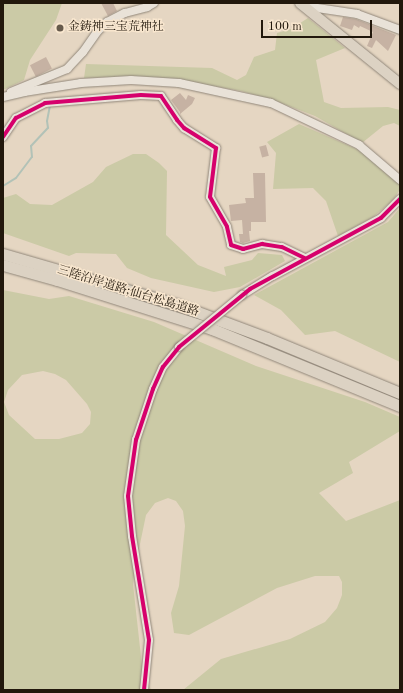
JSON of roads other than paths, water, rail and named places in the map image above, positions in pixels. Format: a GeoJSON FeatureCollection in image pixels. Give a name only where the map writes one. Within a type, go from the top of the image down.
{"type":"FeatureCollection","features":[{"type":"Feature","properties":{"kind":"highway","name":"三陸沿岸道路;仙台松島道路"},"geometry":{"type":"LineString","coordinates":[[3,254],[176,304],[267,338],[400,393]]}},
{"type":"Feature","properties":{"kind":"highway","name":"三陸沿岸道路;仙台松島道路"},"geometry":{"type":"LineString","coordinates":[[3,265],[57,280],[212,329],[400,406]]}},
{"type":"Feature","properties":{"kind":"main road"},"geometry":{"type":"LineString","coordinates":[[302,4],[400,84]]}},
{"type":"Feature","properties":{"kind":"street"},"geometry":{"type":"LineString","coordinates":[[3,97],[22,86],[67,69],[107,22],[125,13],[147,7],[154,3]]}},
{"type":"Feature","properties":{"kind":"street"},"geometry":{"type":"LineString","coordinates":[[302,4],[357,14],[400,30]]}},
{"type":"Feature","properties":{"kind":"street"},"geometry":{"type":"LineString","coordinates":[[3,97],[24,92],[88,82],[131,80],[187,85],[271,103],[359,145],[400,180]]}},
{"type":"Feature","properties":{"kind":"street"},"geometry":{"type":"LineString","coordinates":[[3,137],[16,118],[45,103],[104,97],[141,95],[161,96],[184,128],[216,148],[210,197],[227,227],[231,245],[243,249],[262,244],[282,247],[305,258]]}},
{"type":"Feature","properties":{"kind":"street"},"geometry":{"type":"LineString","coordinates":[[144,690],[149,640],[132,536],[128,496],[136,440],[152,389],[163,367],[179,347],[242,295],[305,258],[381,218],[400,199]]}},
{"type":"Feature","properties":{"kind":"waterway"},"geometry":{"type":"LineString","coordinates":[[3,186],[16,178],[32,157],[31,146],[48,128],[47,121],[50,106]]}},
{"type":"Feature","properties":{"kind":"place","name":"金鋳神三宝荒神社"},"geometry":{"type":"Point","coordinates":[60,28]}}]}
